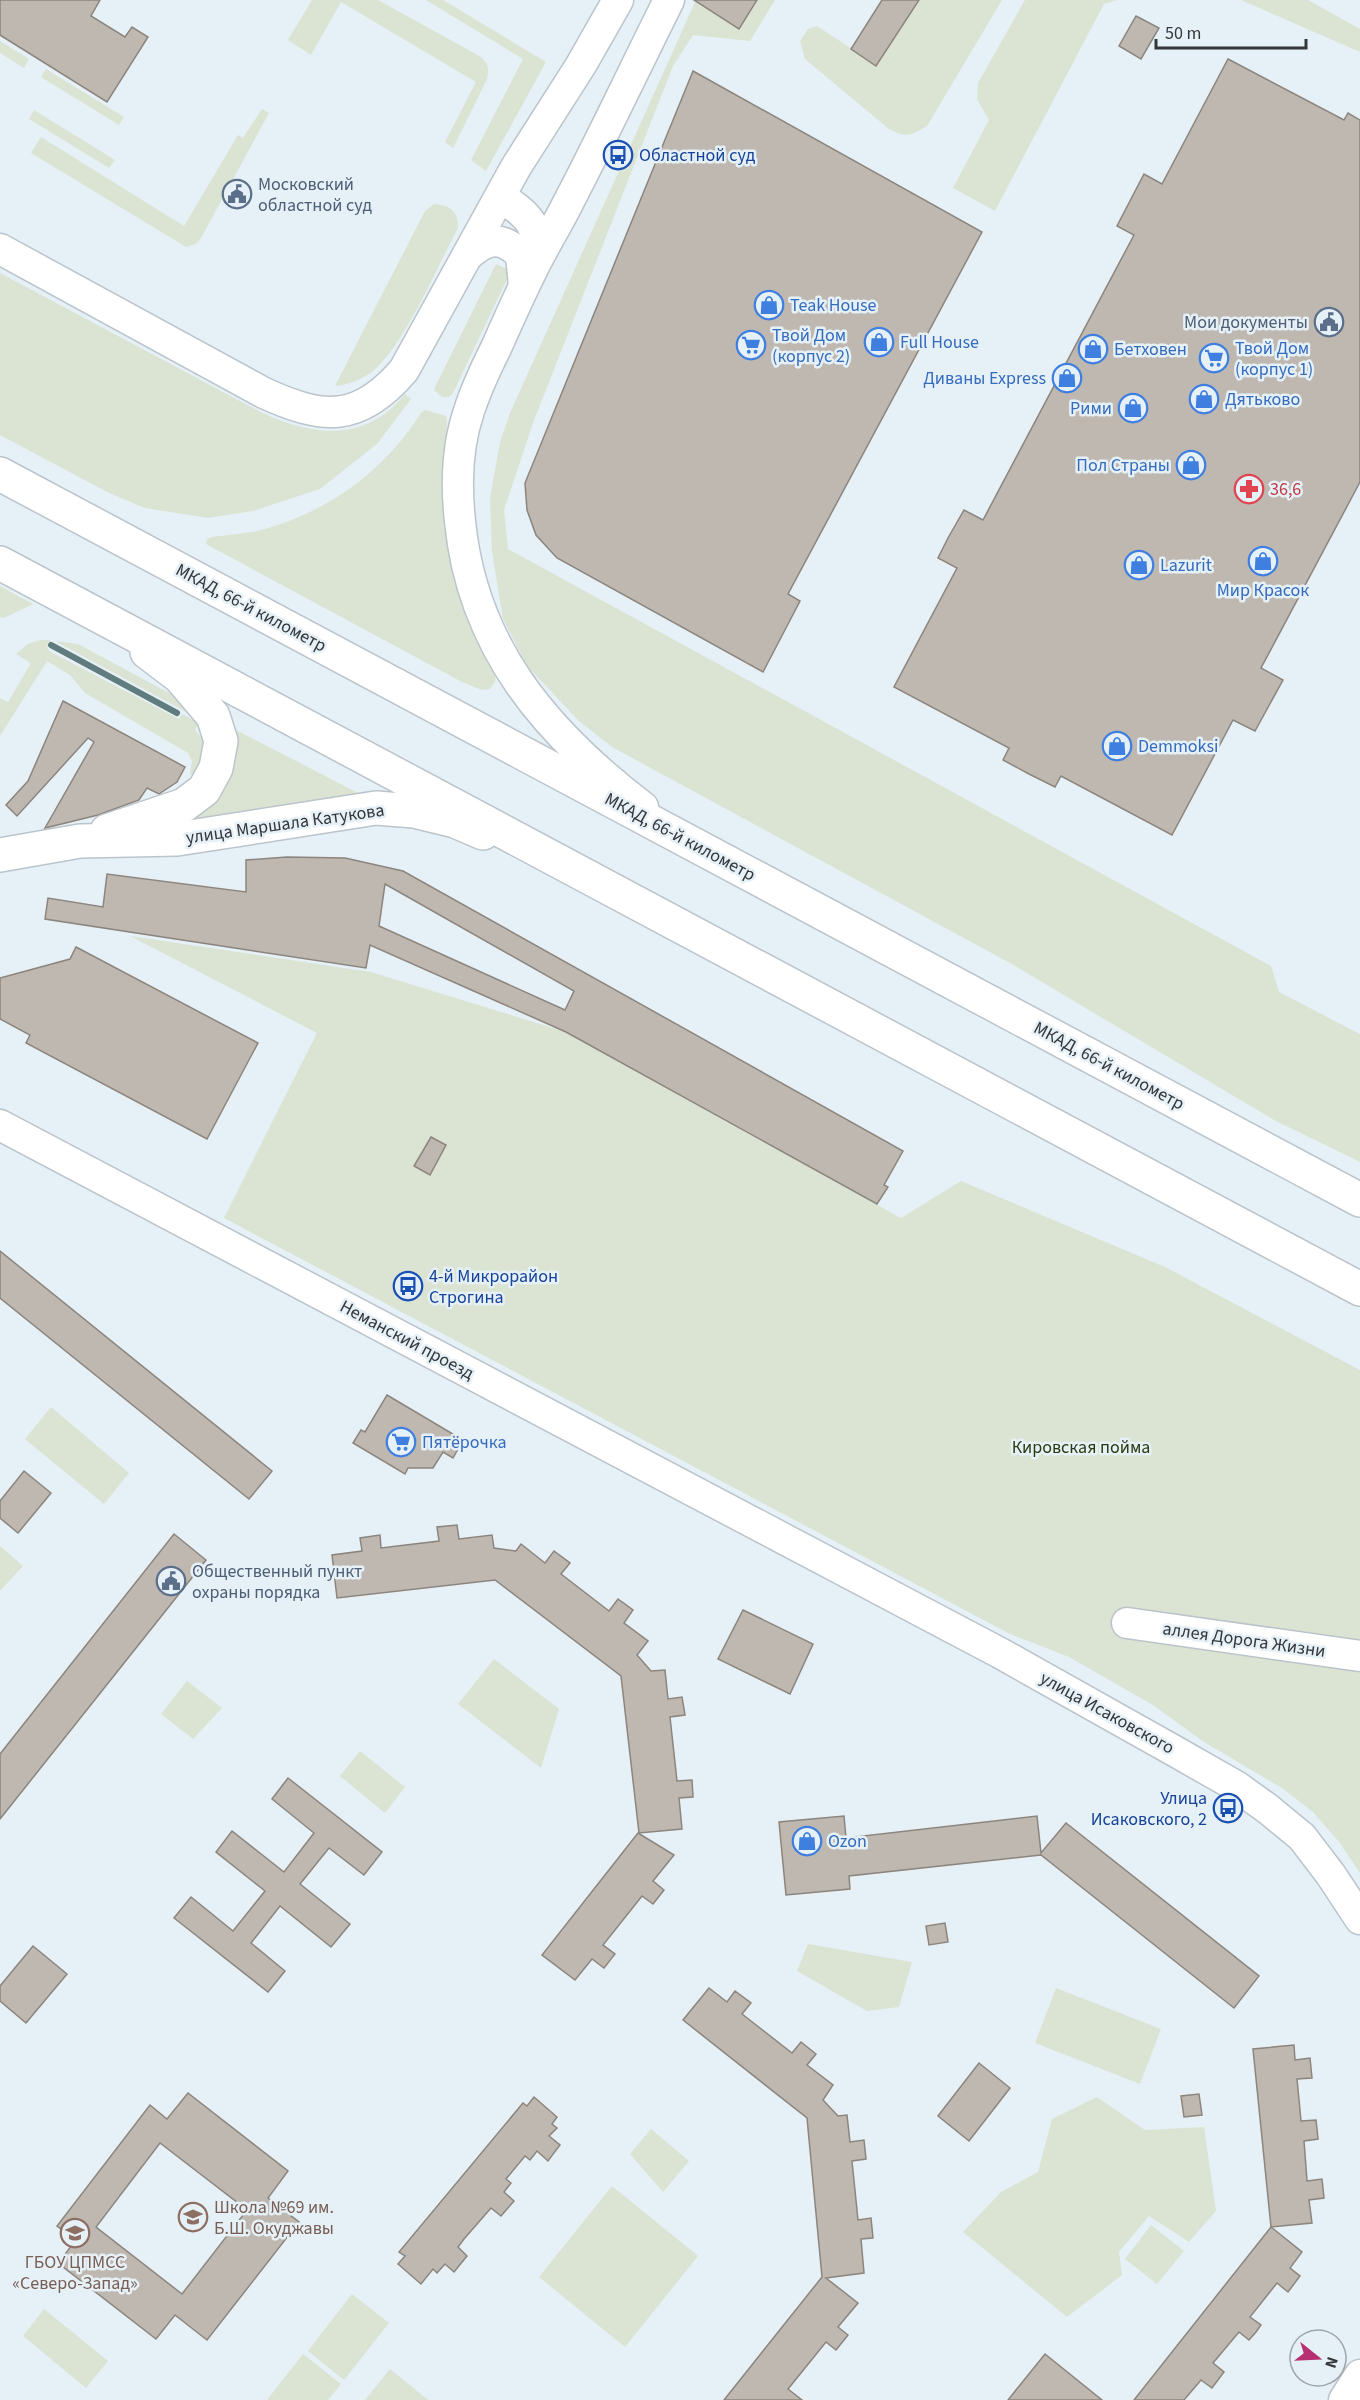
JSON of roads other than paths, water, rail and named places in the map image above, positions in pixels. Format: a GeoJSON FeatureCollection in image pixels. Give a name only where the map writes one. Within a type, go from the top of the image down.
{"type":"FeatureCollection","features":[{"type":"Feature","properties":{"kind":"main road","name":"МКАД, 66-й километр"},"geometry":{"type":"LineString","coordinates":[[0,474],[1360,1200]]}},
{"type":"Feature","properties":{"kind":"main road"},"geometry":{"type":"LineString","coordinates":[[0,563],[1360,1289]]}},
{"type":"Feature","properties":{"kind":"main road","name":"улица Маршала Катукова"},"geometry":{"type":"LineString","coordinates":[[0,855],[80,841],[184,806],[204,790],[216,768],[221,741],[213,716],[180,677],[102,618]]}},
{"type":"Feature","properties":{"kind":"main road","name":"улица Маршала Катукова"},"geometry":{"type":"LineString","coordinates":[[80,841],[177,839],[376,808],[414,811],[455,821],[585,875]]}},
{"type":"Feature","properties":{"kind":"street"},"geometry":{"type":"LineString","coordinates":[[0,249],[264,393],[299,408],[325,413],[348,410],[368,402],[387,389],[404,370],[500,197],[618,0]]}},
{"type":"Feature","properties":{"kind":"street"},"geometry":{"type":"LineString","coordinates":[[669,0],[529,276],[474,395],[468,413],[457,479],[461,532],[475,594],[485,622],[509,670],[550,725],[618,788],[691,843]]}},
{"type":"Feature","properties":{"kind":"street"},"geometry":{"type":"LineString","coordinates":[[500,197],[520,209],[530,221],[537,236],[537,251],[529,276]]}},
{"type":"Feature","properties":{"kind":"street"},"geometry":{"type":"LineString","coordinates":[[467,256],[477,246],[490,241],[500,241],[513,246],[521,255],[529,276]]}},
{"type":"Feature","properties":{"kind":"street","name":"Неманский проезд"},"geometry":{"type":"LineString","coordinates":[[0,1125],[813,1555]]}},
{"type":"Feature","properties":{"kind":"street","name":"улица Исаковского"},"geometry":{"type":"LineString","coordinates":[[813,1555],[1080,1696],[1236,1786],[1302,1837],[1360,1919]]}},
{"type":"Feature","properties":{"kind":"street","name":"аллея Дорога Жизни"},"geometry":{"type":"LineString","coordinates":[[1127,1623],[1360,1656]]}},
{"type":"Feature","properties":{"kind":"street"},"geometry":{"type":"LineString","coordinates":[[1344,2400],[1360,2375]]}},
{"type":"Feature","properties":{"kind":"waterway"},"geometry":{"type":"LineString","coordinates":[[51,645],[177,713]]}},
{"type":"Feature","properties":{"kind":"place","name":"Областной суд"},"geometry":{"type":"Point","coordinates":[618,155]}},
{"type":"Feature","properties":{"kind":"place","name":"Московский областной суд"},"geometry":{"type":"Point","coordinates":[237,194]}},
{"type":"Feature","properties":{"kind":"place","name":"Teak House"},"geometry":{"type":"Point","coordinates":[769,305]}},
{"type":"Feature","properties":{"kind":"place","name":"Мои документы"},"geometry":{"type":"Point","coordinates":[1329,322]}},
{"type":"Feature","properties":{"kind":"place","name":"Full House"},"geometry":{"type":"Point","coordinates":[879,342]}},
{"type":"Feature","properties":{"kind":"place","name":"Твой Дом (корпус 2)"},"geometry":{"type":"Point","coordinates":[751,345]}},
{"type":"Feature","properties":{"kind":"place","name":"Бетховен"},"geometry":{"type":"Point","coordinates":[1093,349]}},
{"type":"Feature","properties":{"kind":"place","name":"Твой Дом (корпус 1)"},"geometry":{"type":"Point","coordinates":[1214,358]}},
{"type":"Feature","properties":{"kind":"place","name":"Диваны Express"},"geometry":{"type":"Point","coordinates":[1067,378]}},
{"type":"Feature","properties":{"kind":"place","name":"Дятьково"},"geometry":{"type":"Point","coordinates":[1204,399]}},
{"type":"Feature","properties":{"kind":"place","name":"Рими"},"geometry":{"type":"Point","coordinates":[1133,408]}},
{"type":"Feature","properties":{"kind":"place","name":"Пол Страны"},"geometry":{"type":"Point","coordinates":[1191,465]}},
{"type":"Feature","properties":{"kind":"place","name":"36,6"},"geometry":{"type":"Point","coordinates":[1249,489]}},
{"type":"Feature","properties":{"kind":"place","name":"Мир Красок"},"geometry":{"type":"Point","coordinates":[1263,561]}},
{"type":"Feature","properties":{"kind":"place","name":"Lazurit"},"geometry":{"type":"Point","coordinates":[1139,565]}},
{"type":"Feature","properties":{"kind":"place","name":"Demmoksi"},"geometry":{"type":"Point","coordinates":[1117,746]}},
{"type":"Feature","properties":{"kind":"place","name":"4-й Микрорайон Строгина"},"geometry":{"type":"Point","coordinates":[408,1286]}},
{"type":"Feature","properties":{"kind":"place","name":"Пятёрочка"},"geometry":{"type":"Point","coordinates":[401,1442]}},
{"type":"Feature","properties":{"kind":"place","name":"Общественный пункт охраны порядка"},"geometry":{"type":"Point","coordinates":[171,1581]}},
{"type":"Feature","properties":{"kind":"place","name":"Улица Исаковского, 2"},"geometry":{"type":"Point","coordinates":[1228,1808]}},
{"type":"Feature","properties":{"kind":"place","name":"Ozon"},"geometry":{"type":"Point","coordinates":[807,1841]}},
{"type":"Feature","properties":{"kind":"place","name":"Школа №69 им. Б.Ш. Окуджавы"},"geometry":{"type":"Point","coordinates":[193,2217]}},
{"type":"Feature","properties":{"kind":"place","name":"ГБОУ ЦПМСС «Северо-Запад»"},"geometry":{"type":"Point","coordinates":[75,2233]}},
{"type":"Feature","properties":{"kind":"park label","name":"Кировская пойма"},"geometry":{"type":"Point","coordinates":[1081,1447]}}]}
